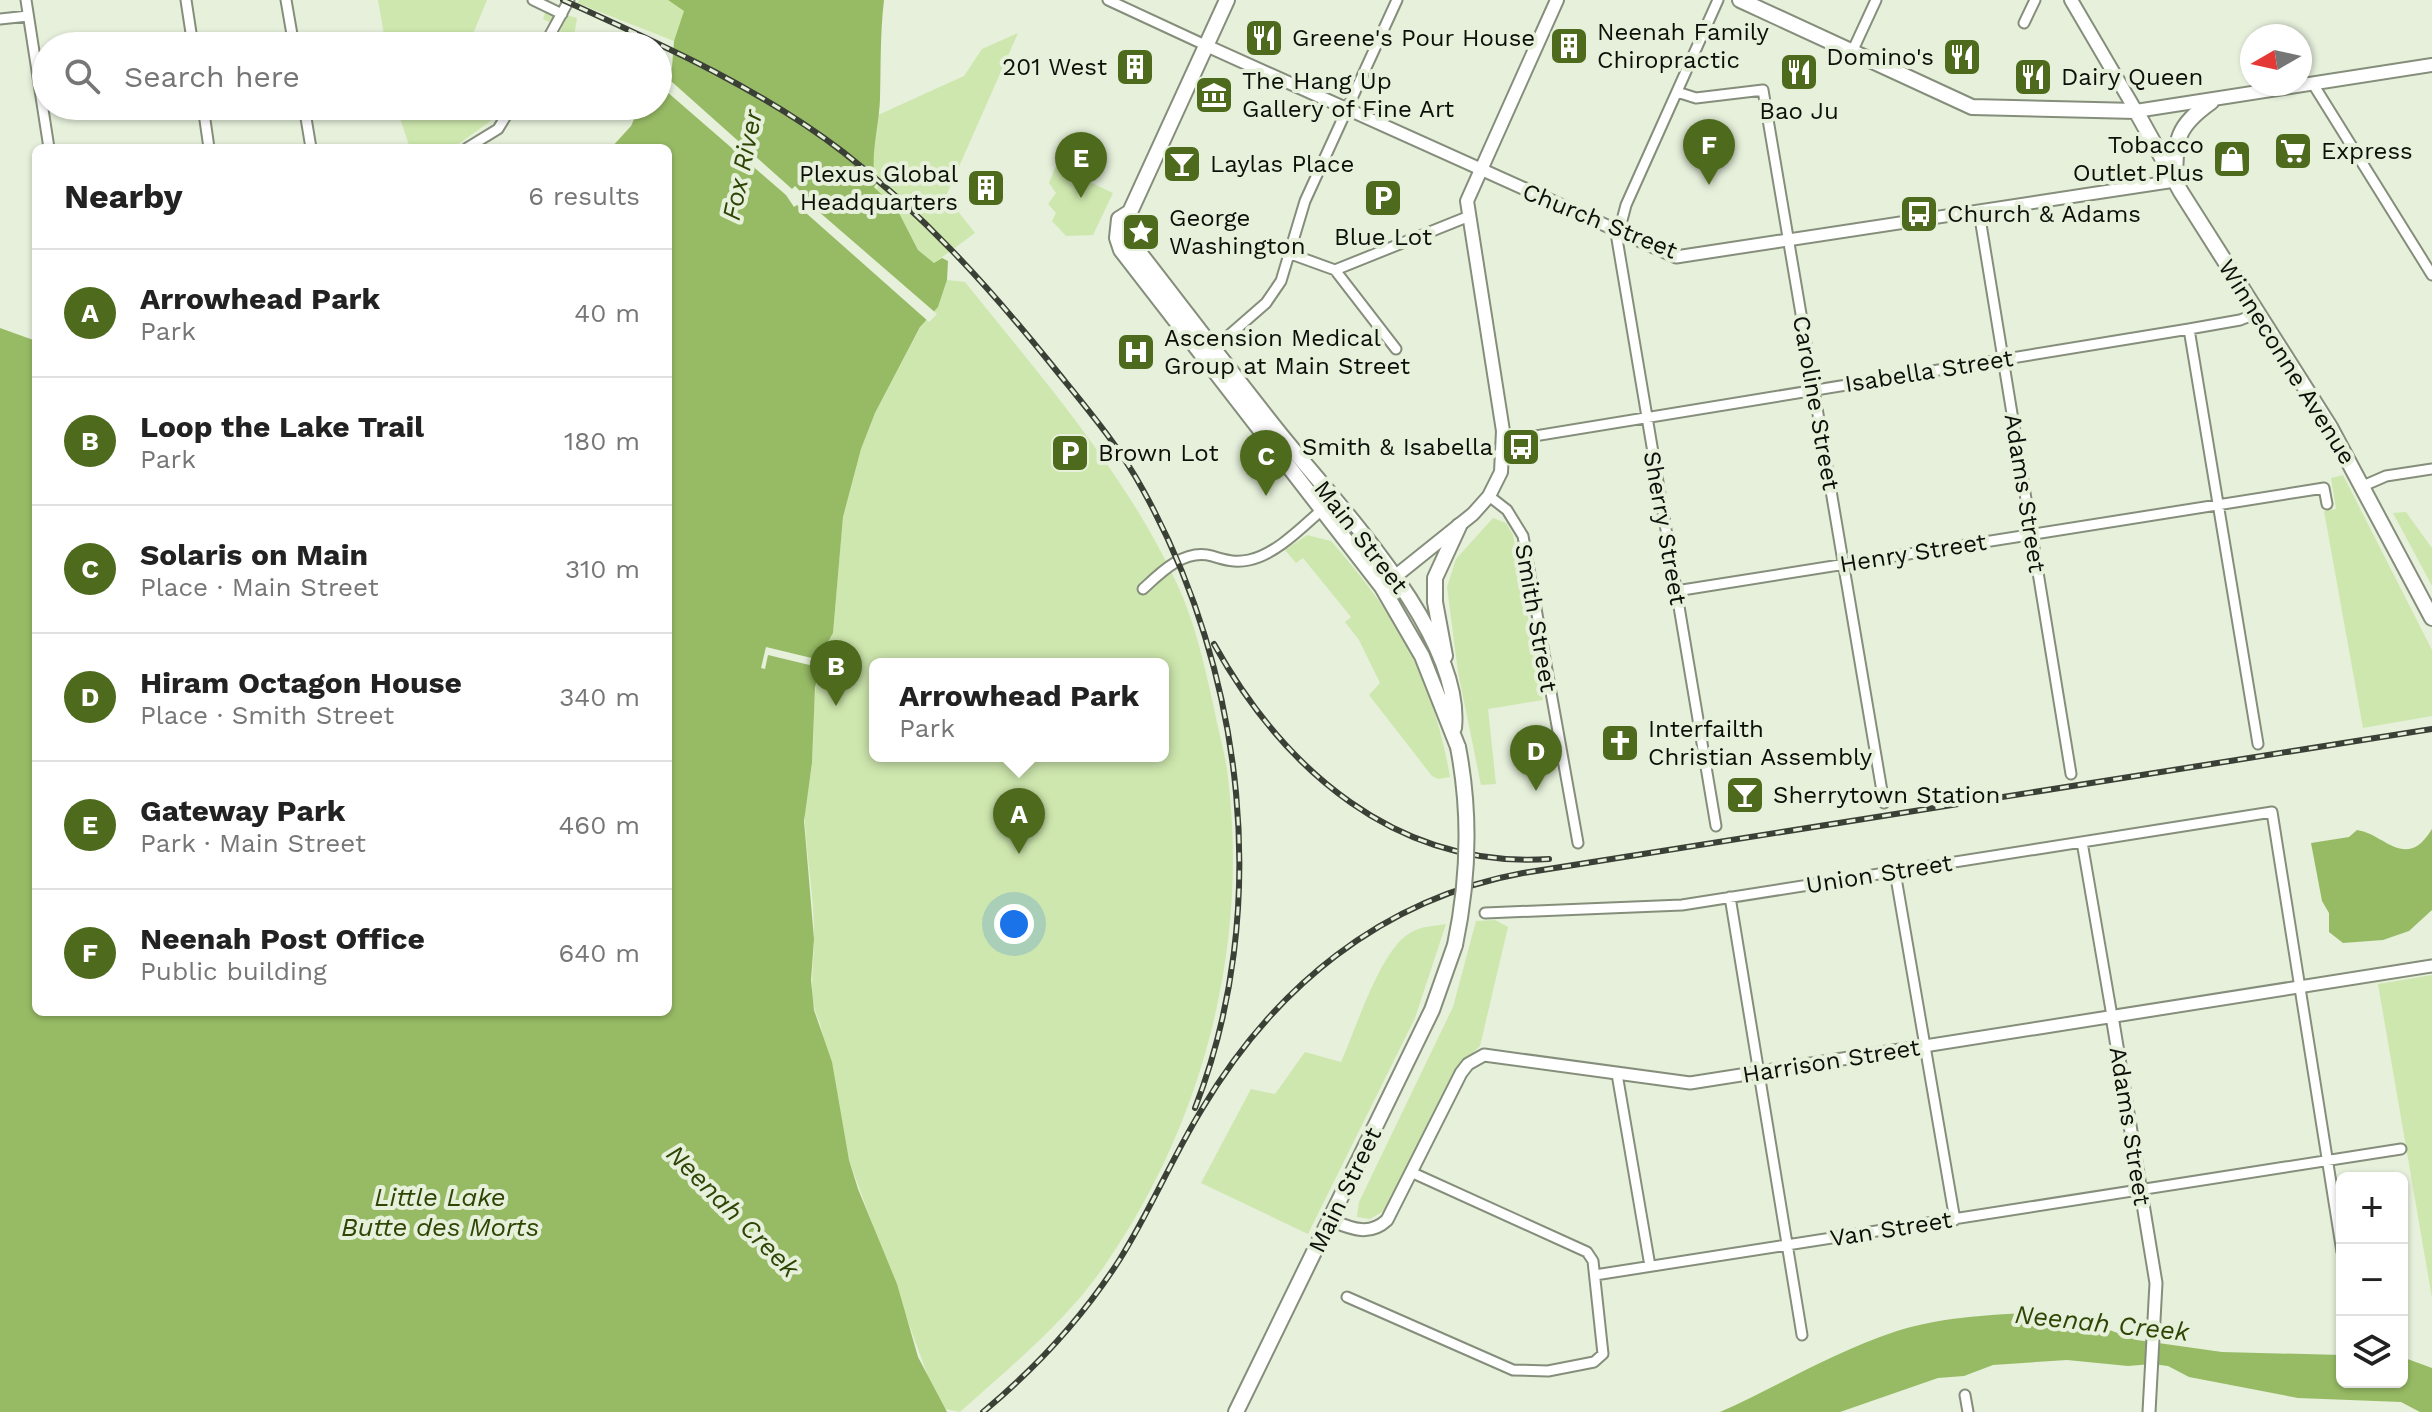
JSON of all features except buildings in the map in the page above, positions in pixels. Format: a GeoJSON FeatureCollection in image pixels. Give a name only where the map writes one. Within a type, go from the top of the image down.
{"type":"FeatureCollection","features":[{"type":"Feature","properties":{"kind":"main road"},"geometry":{"type":"LineString","coordinates":[[1205,45],[1227,0]]}},
{"type":"Feature","properties":{"kind":"main road"},"geometry":{"type":"LineString","coordinates":[[1382,587],[1459,526],[1489,496],[1501,472],[1504,441],[1467,217],[1468,195],[1557,0]]}},
{"type":"Feature","properties":{"kind":"main road"},"geometry":{"type":"LineString","coordinates":[[1740,0],[1972,107],[2136,111],[2211,102],[2432,65]]}},
{"type":"Feature","properties":{"kind":"main road"},"geometry":{"type":"LineString","coordinates":[[2071,0],[2136,111]]}},
{"type":"Feature","properties":{"kind":"main road","name":"Main Street"},"geometry":{"type":"LineString","coordinates":[[1205,45],[1130,212],[1119,219],[1121,250],[1208,353],[1328,506],[1382,587],[1422,656],[1444,714],[1454,728]]}},
{"type":"Feature","properties":{"kind":"main road"},"geometry":{"type":"LineString","coordinates":[[2175,181],[2180,132],[2191,116],[2211,102]]}},
{"type":"Feature","properties":{"kind":"main road","name":"Winneconne Avenue"},"geometry":{"type":"LineString","coordinates":[[2136,111],[2175,181],[2319,409],[2432,618]]}},
{"type":"Feature","properties":{"kind":"main road","name":"Main Street"},"geometry":{"type":"LineString","coordinates":[[1236,1412],[1432,1010],[1455,945],[1465,894],[1468,842],[1454,728],[1455,711],[1446,673],[1422,620],[1395,577],[1328,506]]}},
{"type":"Feature","properties":{"kind":"main road"},"geometry":{"type":"LineString","coordinates":[[1446,673],[1434,586],[1438,566],[1459,526]]}},
{"type":"Feature","properties":{"kind":"street"},"geometry":{"type":"LineString","coordinates":[[26,0],[32,41]]}},
{"type":"Feature","properties":{"kind":"street"},"geometry":{"type":"LineString","coordinates":[[186,0],[191,32]]}},
{"type":"Feature","properties":{"kind":"street"},"geometry":{"type":"LineString","coordinates":[[286,0],[292,32]]}},
{"type":"Feature","properties":{"kind":"street"},"geometry":{"type":"LineString","coordinates":[[533,0],[562,14]]}},
{"type":"Feature","properties":{"kind":"street"},"geometry":{"type":"LineString","coordinates":[[552,32],[569,0]]}},
{"type":"Feature","properties":{"kind":"street","name":"Church Street"},"geometry":{"type":"LineString","coordinates":[[1108,0],[1479,170],[1682,257],[2175,181]]}},
{"type":"Feature","properties":{"kind":"street"},"geometry":{"type":"LineString","coordinates":[[1208,353],[1274,293],[1305,201],[1397,0]]}},
{"type":"Feature","properties":{"kind":"street"},"geometry":{"type":"LineString","coordinates":[[1618,230],[1718,0]]}},
{"type":"Feature","properties":{"kind":"street"},"geometry":{"type":"LineString","coordinates":[[1852,52],[1876,0]]}},
{"type":"Feature","properties":{"kind":"street"},"geometry":{"type":"LineString","coordinates":[[2024,23],[2035,0]]}},
{"type":"Feature","properties":{"kind":"street"},"geometry":{"type":"LineString","coordinates":[[0,19],[28,16]]}},
{"type":"Feature","properties":{"kind":"street"},"geometry":{"type":"LineString","coordinates":[[2313,84],[2432,275]]}},
{"type":"Feature","properties":{"kind":"street","name":"Caroline Street"},"geometry":{"type":"LineString","coordinates":[[1677,92],[1696,98],[1763,90],[1884,803]]}},
{"type":"Feature","properties":{"kind":"street"},"geometry":{"type":"LineString","coordinates":[[45,120],[48,144]]}},
{"type":"Feature","properties":{"kind":"street"},"geometry":{"type":"LineString","coordinates":[[205,120],[208,144]]}},
{"type":"Feature","properties":{"kind":"street"},"geometry":{"type":"LineString","coordinates":[[306,120],[310,144]]}},
{"type":"Feature","properties":{"kind":"street"},"geometry":{"type":"LineString","coordinates":[[474,144],[498,129],[503,120]]}},
{"type":"Feature","properties":{"kind":"street","name":"Adams Street"},"geometry":{"type":"LineString","coordinates":[[1979,212],[2071,774]]}},
{"type":"Feature","properties":{"kind":"street"},"geometry":{"type":"LineString","coordinates":[[1335,270],[1467,217]]}},
{"type":"Feature","properties":{"kind":"street","name":"Sherry Street"},"geometry":{"type":"LineString","coordinates":[[1618,230],[1617,248],[1716,826]]}},
{"type":"Feature","properties":{"kind":"street"},"geometry":{"type":"LineString","coordinates":[[1288,253],[1335,270],[1396,349]]}},
{"type":"Feature","properties":{"kind":"street","name":"Isabella Street"},"geometry":{"type":"LineString","coordinates":[[1504,441],[2189,329],[2240,320],[2258,313]]}},
{"type":"Feature","properties":{"kind":"street"},"geometry":{"type":"LineString","coordinates":[[2189,329],[2258,744]]}},
{"type":"Feature","properties":{"kind":"street"},"geometry":{"type":"LineString","coordinates":[[2363,486],[2386,476],[2432,469]]}},
{"type":"Feature","properties":{"kind":"street","name":"Henry Street"},"geometry":{"type":"LineString","coordinates":[[1676,591],[2324,488],[2327,504]]}},
{"type":"Feature","properties":{"kind":"street","name":"Smith Street"},"geometry":{"type":"LineString","coordinates":[[1489,496],[1507,510],[1523,536],[1578,843]]}},
{"type":"Feature","properties":{"kind":"street"},"geometry":{"type":"LineString","coordinates":[[1143,589],[1171,564],[1191,557],[1210,556],[1237,562],[1263,555],[1328,506]]}},
{"type":"Feature","properties":{"kind":"street","name":"Union Street"},"geometry":{"type":"LineString","coordinates":[[1485,913],[1655,909],[2272,812],[2300,987]]}},
{"type":"Feature","properties":{"kind":"street","name":"Adams Street"},"geometry":{"type":"LineString","coordinates":[[2082,842],[2156,1283],[2149,1412]]}},
{"type":"Feature","properties":{"kind":"street"},"geometry":{"type":"LineString","coordinates":[[1895,872],[1955,1220]]}},
{"type":"Feature","properties":{"kind":"street"},"geometry":{"type":"LineString","coordinates":[[1730,897],[1802,1335]]}},
{"type":"Feature","properties":{"kind":"street","name":"Harrison Street"},"geometry":{"type":"LineString","coordinates":[[1330,1220],[1362,1230],[1382,1225],[1393,1214],[1461,1073],[1476,1058],[1492,1054],[1690,1083],[2432,966]]}},
{"type":"Feature","properties":{"kind":"street"},"geometry":{"type":"LineString","coordinates":[[2300,987],[2341,1244]]}},
{"type":"Feature","properties":{"kind":"street"},"geometry":{"type":"LineString","coordinates":[[1617,1074],[1650,1266]]}},
{"type":"Feature","properties":{"kind":"street","name":"Van Street"},"geometry":{"type":"LineString","coordinates":[[1595,1275],[2401,1149]]}},
{"type":"Feature","properties":{"kind":"street"},"geometry":{"type":"LineString","coordinates":[[1347,1297],[1513,1370],[1548,1371],[1594,1362],[1604,1352],[1593,1261],[1587,1252],[1413,1173]]}},
{"type":"Feature","properties":{"kind":"street"},"geometry":{"type":"LineString","coordinates":[[1965,1395],[1968,1412]]}},
{"type":"Feature","properties":{"kind":"shaded area"},"geometry":{"type":"Polygon","coordinates":[[[378,0],[487,0],[474,32],[384,32],[378,0]]]}},
{"type":"Feature","properties":{"kind":"shaded area"},"geometry":{"type":"Polygon","coordinates":[[[579,0],[668,0],[685,11],[674,41],[672,32],[651,32],[577,3],[579,0]]]}},
{"type":"Feature","properties":{"kind":"shaded area"},"geometry":{"type":"Polygon","coordinates":[[[546,10],[577,18],[575,32],[560,32],[562,28],[543,19],[546,10]]]}},
{"type":"Feature","properties":{"kind":"shaded area"},"geometry":{"type":"Polygon","coordinates":[[[1018,33],[946,196],[975,233],[934,263],[918,250],[898,211],[876,191],[880,180],[873,158],[878,115],[964,76],[982,49],[1018,33]]]}},
{"type":"Feature","properties":{"kind":"shaded area"},"geometry":{"type":"Polygon","coordinates":[[[672,78],[930,314],[938,307],[947,280],[965,282],[1080,427],[1133,503],[1156,543],[1177,584],[1199,645],[1226,761],[1233,842],[1231,906],[1224,970],[1211,1033],[1192,1094],[1168,1154],[1139,1211],[1105,1265],[1073,1306],[960,1412],[945,1409],[941,1412],[849,1160],[814,1003],[813,911],[805,817],[817,680],[825,649],[833,633],[843,517],[861,449],[875,413],[921,326],[672,100],[672,78]]]}},
{"type":"Feature","properties":{"kind":"shaded area"},"geometry":{"type":"Polygon","coordinates":[[[401,120],[492,120],[459,144],[409,144],[401,120]]]}},
{"type":"Feature","properties":{"kind":"shaded area"},"geometry":{"type":"Polygon","coordinates":[[[1056,166],[1113,193],[1093,235],[1066,236],[1052,221],[1056,213],[1048,204],[1056,193],[1049,183],[1056,166]]]}},
{"type":"Feature","properties":{"kind":"shaded area"},"geometry":{"type":"Polygon","coordinates":[[[2343,475],[2432,650],[2432,716],[2363,728],[2324,511],[2336,509],[2331,478],[2343,475]]]}},
{"type":"Feature","properties":{"kind":"shaded area"},"geometry":{"type":"Polygon","coordinates":[[[2406,512],[2432,548],[2432,586],[2393,513],[2406,512]]]}},
{"type":"Feature","properties":{"kind":"shaded area"},"geometry":{"type":"Polygon","coordinates":[[[1493,518],[1506,523],[1513,535],[1543,700],[1488,709],[1496,784],[1481,785],[1458,672],[1447,587],[1456,559],[1493,518]]]}},
{"type":"Feature","properties":{"kind":"shaded area"},"geometry":{"type":"Polygon","coordinates":[[[1307,535],[1331,541],[1375,596],[1409,650],[1434,709],[1450,777],[1438,779],[1432,776],[1369,695],[1380,683],[1359,640],[1345,622],[1351,617],[1303,558],[1296,563],[1285,550],[1307,535]]]}},
{"type":"Feature","properties":{"kind":"shaded area"},"geometry":{"type":"Polygon","coordinates":[[[1495,920],[1508,927],[1480,1046],[1453,1072],[1385,1210],[1370,1219],[1357,1217],[1359,1202],[1453,1007],[1476,921],[1495,920]]]}},
{"type":"Feature","properties":{"kind":"shaded area"},"geometry":{"type":"Polygon","coordinates":[[[1446,924],[1415,1018],[1308,1234],[1201,1183],[1251,1089],[1275,1094],[1305,1052],[1341,1062],[1379,973],[1399,942],[1414,931],[1446,924]]]}},
{"type":"Feature","properties":{"kind":"shaded area"},"geometry":{"type":"Polygon","coordinates":[[[2432,975],[2432,1298],[2378,984],[2432,975]]]}},
{"type":"Feature","properties":{"kind":"water","name":"Little Lake Butte des Morts"},"geometry":{"type":"Polygon","coordinates":[[[668,0],[884,0],[874,164],[874,173],[880,180],[874,187],[898,211],[918,250],[934,263],[942,258],[948,261],[947,280],[938,307],[920,327],[875,413],[861,449],[843,517],[833,633],[824,649],[815,688],[812,763],[804,821],[814,939],[811,980],[814,1010],[832,1062],[849,1160],[897,1284],[918,1357],[947,1412],[0,1412],[0,328],[32,340],[32,1016],[672,1016],[672,144],[615,144],[634,120],[672,120],[674,41],[684,11],[668,0]]]}},
{"type":"Feature","properties":{"kind":"water"},"geometry":{"type":"Polygon","coordinates":[[[2432,829],[2432,910],[2409,931],[2383,940],[2343,943],[2329,932],[2329,913],[2322,901],[2311,843],[2349,837],[2357,830],[2395,847],[2413,848],[2432,829]]]}},
{"type":"Feature","properties":{"kind":"water"},"geometry":{"type":"Polygon","coordinates":[[[2028,1313],[2079,1319],[2137,1340],[2222,1352],[2336,1355],[2336,1388],[2408,1388],[2408,1359],[2432,1368],[2432,1412],[2420,1412],[2401,1402],[2298,1398],[2189,1377],[2168,1366],[2067,1360],[1993,1365],[1964,1376],[1938,1378],[1840,1412],[1720,1412],[1872,1340],[1910,1327],[1978,1316],[2028,1313]]]}},
{"type":"Feature","properties":{"kind":"pier"},"geometry":{"type":"Polygon","coordinates":[[[672,82],[792,189],[795,186],[805,196],[803,198],[937,314],[929,322],[797,205],[794,207],[786,195],[672,96],[672,82]]]}},
{"type":"Feature","properties":{"kind":"pier"},"geometry":{"type":"Polygon","coordinates":[[[766,647],[824,661],[822,668],[768,655],[765,669],[761,668],[766,647]]]}},
{"type":"Feature","properties":{"kind":"railway"},"geometry":{"type":"LineString","coordinates":[[563,0],[633,32]]}},
{"type":"Feature","properties":{"kind":"railway"},"geometry":{"type":"LineString","coordinates":[[672,50],[743,87],[811,129],[900,200],[953,252],[1051,364],[1100,425],[1143,490],[1178,561],[1205,636],[1225,714],[1236,794],[1239,874],[1234,954],[1219,1032],[1195,1108]]}},
{"type":"Feature","properties":{"kind":"railway"},"geometry":{"type":"LineString","coordinates":[[1214,644],[1242,690],[1274,732],[1311,770],[1351,802],[1395,829],[1442,847],[1494,858],[1549,859]]}},
{"type":"Feature","properties":{"kind":"railway"},"geometry":{"type":"LineString","coordinates":[[983,1412],[1058,1341],[1106,1280],[1131,1241],[1202,1109],[1263,1025],[1298,988],[1336,955],[1378,927],[1423,904],[1471,886],[1523,873],[2432,729]]}},
{"type":"Feature","properties":{"kind":"place","name":"Greene's Pour House"},"geometry":{"type":"Point","coordinates":[1264,38]}},
{"type":"Feature","properties":{"kind":"place","name":"Neenah Family Chiropractic"},"geometry":{"type":"Point","coordinates":[1569,46]}},
{"type":"Feature","properties":{"kind":"place","name":"Domino's"},"geometry":{"type":"Point","coordinates":[1962,57]}},
{"type":"Feature","properties":{"kind":"place","name":"201 West"},"geometry":{"type":"Point","coordinates":[1135,67]}},
{"type":"Feature","properties":{"kind":"place","name":"Bao Ju"},"geometry":{"type":"Point","coordinates":[1799,72]}},
{"type":"Feature","properties":{"kind":"place","name":"Dairy Queen"},"geometry":{"type":"Point","coordinates":[2033,77]}},
{"type":"Feature","properties":{"kind":"place","name":"The Hang Up Gallery of Fine Art"},"geometry":{"type":"Point","coordinates":[1214,95]}},
{"type":"Feature","properties":{"kind":"place","name":"Express"},"geometry":{"type":"Point","coordinates":[2293,151]}},
{"type":"Feature","properties":{"kind":"place","name":"Tobacco Outlet Plus"},"geometry":{"type":"Point","coordinates":[2232,159]}},
{"type":"Feature","properties":{"kind":"place","name":"Laylas Place"},"geometry":{"type":"Point","coordinates":[1182,164]}},
{"type":"Feature","properties":{"kind":"place","name":"Neenah Post Office"},"geometry":{"type":"Point","coordinates":[1709,185]}},
{"type":"Feature","properties":{"kind":"place","name":"Plexus Global Headquarters"},"geometry":{"type":"Point","coordinates":[986,188]}},
{"type":"Feature","properties":{"kind":"place","name":"Gateway Park"},"geometry":{"type":"Point","coordinates":[1081,198]}},
{"type":"Feature","properties":{"kind":"place","name":"Blue Lot"},"geometry":{"type":"Point","coordinates":[1383,198]}},
{"type":"Feature","properties":{"kind":"place","name":"Church & Adams"},"geometry":{"type":"Point","coordinates":[1919,214]}},
{"type":"Feature","properties":{"kind":"place","name":"George Washington"},"geometry":{"type":"Point","coordinates":[1141,232]}},
{"type":"Feature","properties":{"kind":"place","name":"Ascension Medical Group at Main Street"},"geometry":{"type":"Point","coordinates":[1136,352]}},
{"type":"Feature","properties":{"kind":"place","name":"Smith & Isabella"},"geometry":{"type":"Point","coordinates":[1521,447]}},
{"type":"Feature","properties":{"kind":"place","name":"Brown Lot"},"geometry":{"type":"Point","coordinates":[1070,453]}},
{"type":"Feature","properties":{"kind":"place","name":"Solaris on Main"},"geometry":{"type":"Point","coordinates":[1266,496]}},
{"type":"Feature","properties":{"kind":"place","name":"Loop the Lake Trail"},"geometry":{"type":"Point","coordinates":[836,706]}},
{"type":"Feature","properties":{"kind":"place","name":"Interfailth Christian Assembly"},"geometry":{"type":"Point","coordinates":[1620,743]}},
{"type":"Feature","properties":{"kind":"place","name":"Hiram Octagon House"},"geometry":{"type":"Point","coordinates":[1536,791]}},
{"type":"Feature","properties":{"kind":"place","name":"Sherrytown Station"},"geometry":{"type":"Point","coordinates":[1745,795]}},
{"type":"Feature","properties":{"kind":"place","name":"Arrowhead Park"},"geometry":{"type":"Point","coordinates":[1019,854]}},
{"type":"Feature","properties":{"kind":"water label","name":"Fox River"},"geometry":{"type":"Point","coordinates":[742,165]}},
{"type":"Feature","properties":{"kind":"water label","name":"Neenah Creek"},"geometry":{"type":"Point","coordinates":[733,1211]}},
{"type":"Feature","properties":{"kind":"water label","name":"Neenah Creek"},"geometry":{"type":"Point","coordinates":[2102,1323]}}]}
